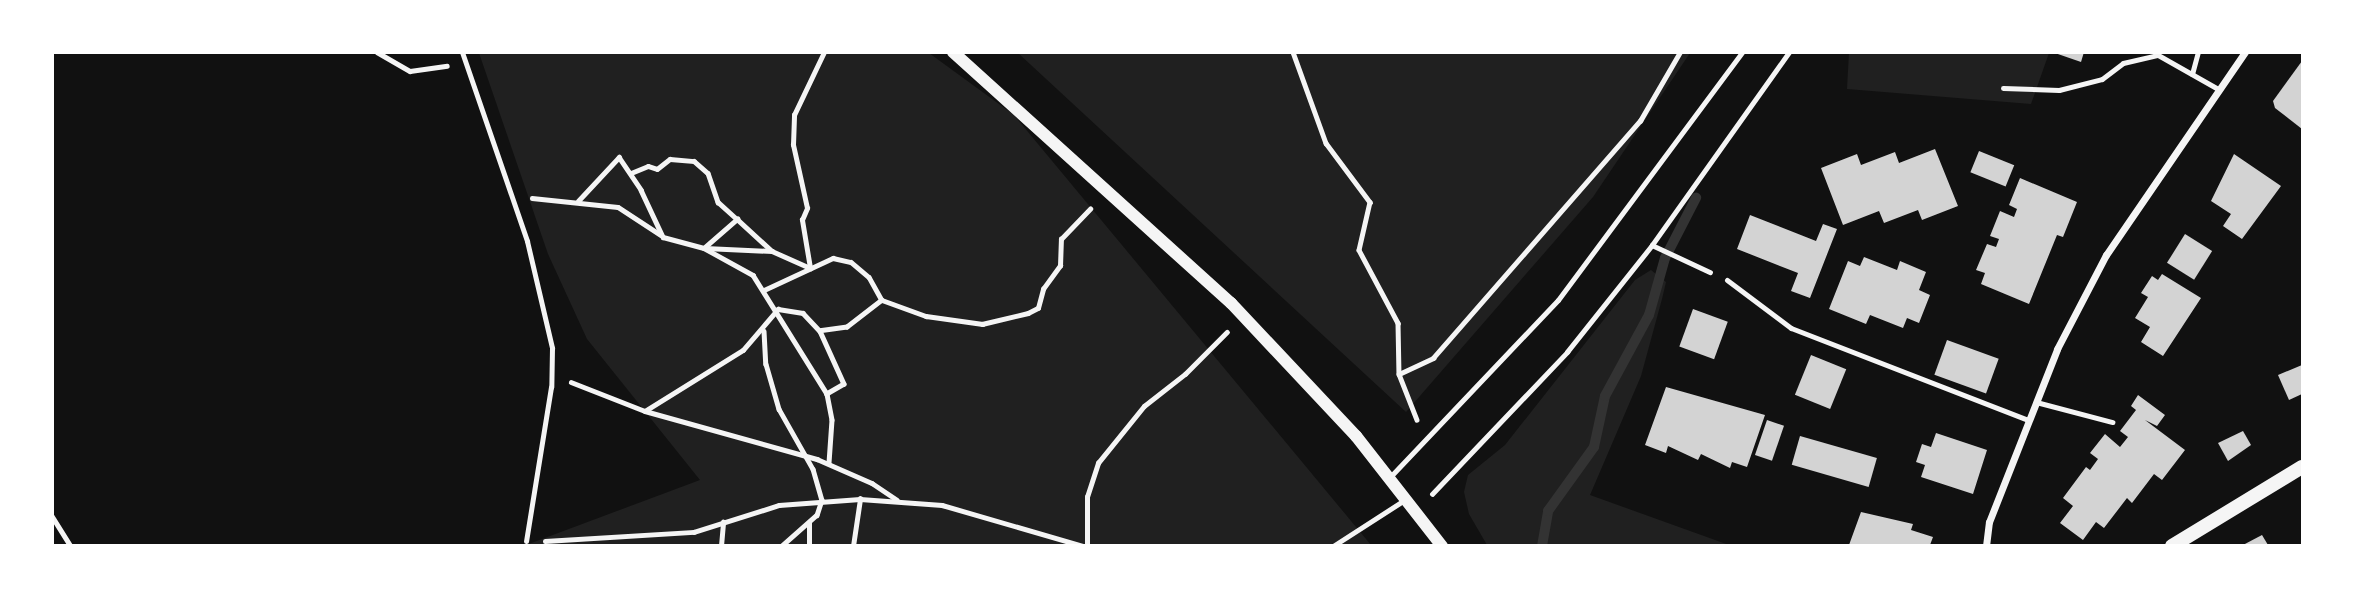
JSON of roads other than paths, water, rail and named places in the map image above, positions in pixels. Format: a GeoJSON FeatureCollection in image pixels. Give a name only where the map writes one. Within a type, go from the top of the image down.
{"type":"FeatureCollection","features":[{"type":"Feature","properties":{"kind":"main road"},"geometry":{"type":"LineString","coordinates":[[2172,545],[2302,467]]}},
{"type":"Feature","properties":{"kind":"street"},"geometry":{"type":"LineString","coordinates":[[953,52],[1107,187],[1243,315],[1390,477],[1442,545]]}},
{"type":"Feature","properties":{"kind":"street"},"geometry":{"type":"LineString","coordinates":[[1986,545],[1989,522],[2028,420],[2106,255],[2245,52]]}},
{"type":"Feature","properties":{"kind":"lane"},"geometry":{"type":"LineString","coordinates":[[1390,477],[1558,300],[1742,52]]}},
{"type":"Feature","properties":{"kind":"lane"},"geometry":{"type":"LineString","coordinates":[[2192,74],[2198,52]]}},
{"type":"Feature","properties":{"kind":"lane"},"geometry":{"type":"LineString","coordinates":[[2003,88],[2059,90],[2102,79],[2123,63],[2158,55],[2218,89]]}},
{"type":"Feature","properties":{"kind":"lane"},"geometry":{"type":"LineString","coordinates":[[463,56],[513,199],[542,303],[552,370],[527,541]]}},
{"type":"Feature","properties":{"kind":"lane"},"geometry":{"type":"LineString","coordinates":[[1727,280],[1791,328],[2028,420]]}},
{"type":"Feature","properties":{"kind":"lane"},"geometry":{"type":"LineString","coordinates":[[2036,402],[2112,422]]}},
{"type":"Feature","properties":{"kind":"lane"},"geometry":{"type":"LineString","coordinates":[[1333,545],[1410,504]]}},
{"type":"Feature","properties":{"kind":"waterway"},"geometry":{"type":"LineString","coordinates":[[1542,546],[1548,511],[1594,447],[1605,396],[1649,315],[1665,258],[1696,198]]}}]}
